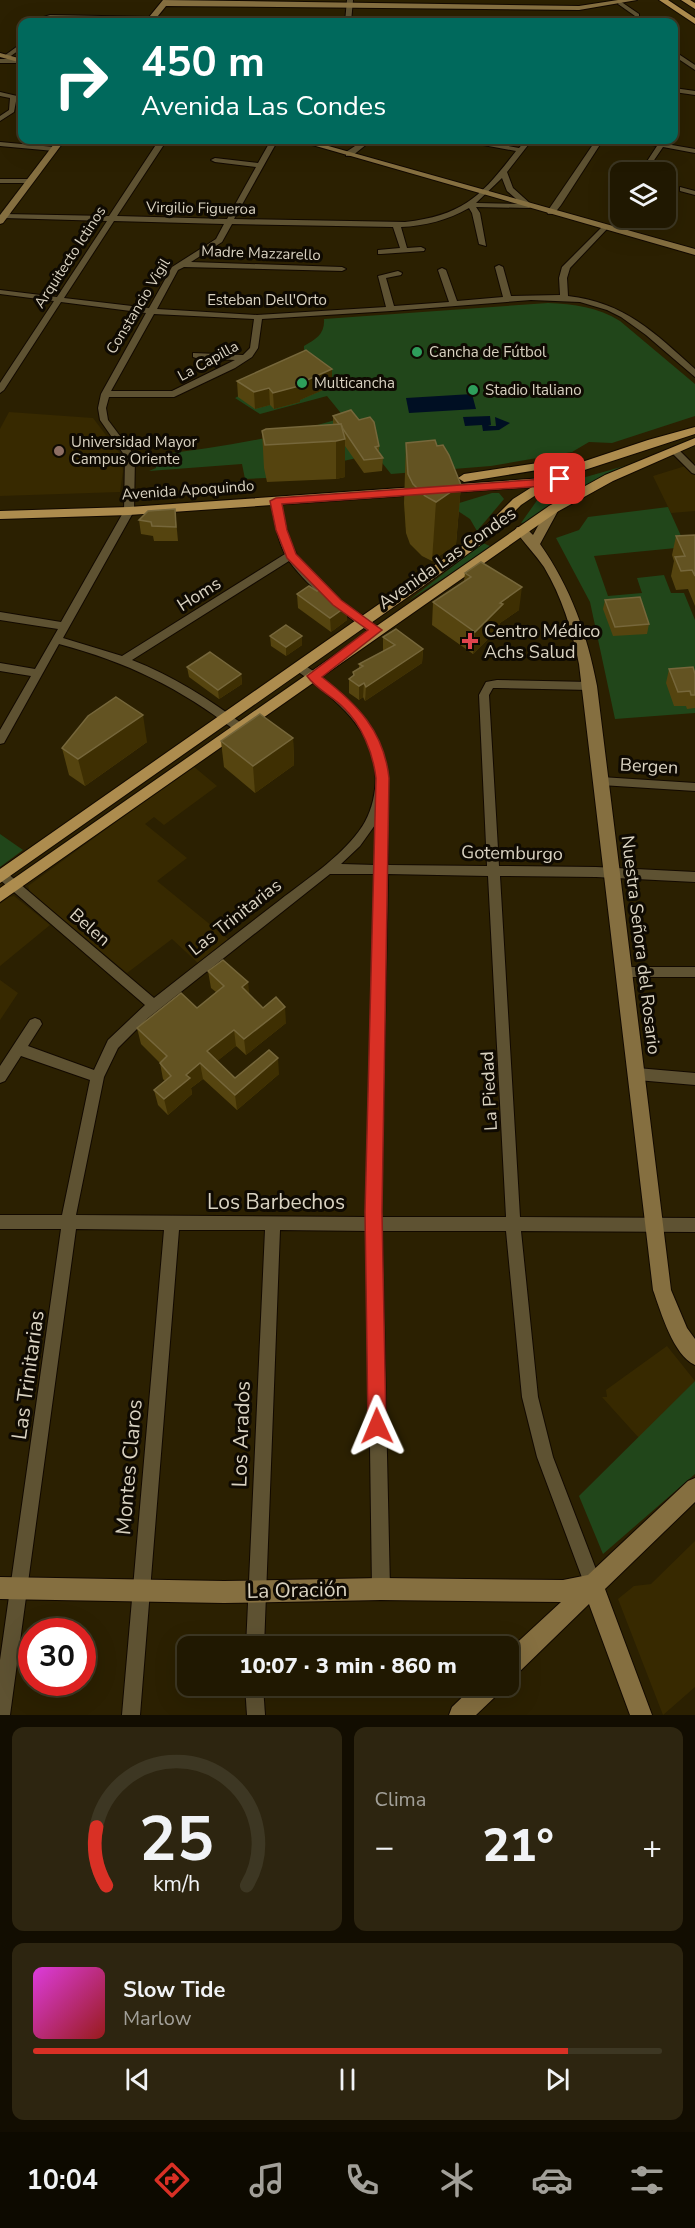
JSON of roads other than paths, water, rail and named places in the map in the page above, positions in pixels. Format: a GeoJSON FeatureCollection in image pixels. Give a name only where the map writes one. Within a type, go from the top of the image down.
{"type":"FeatureCollection","features":[{"type":"Feature","properties":{"kind":"main road"},"geometry":{"type":"LineString","coordinates":[[663,0],[695,22]]}},
{"type":"Feature","properties":{"kind":"main road"},"geometry":{"type":"LineString","coordinates":[[685,0],[695,7]]}},
{"type":"Feature","properties":{"kind":"main road","name":"Avenida Apoquindo"},"geometry":{"type":"LineString","coordinates":[[0,515],[478,476],[559,465],[695,430]]}},
{"type":"Feature","properties":{"kind":"main road","name":"Avenida Las Condes"},"geometry":{"type":"LineString","coordinates":[[307,672],[364,622],[479,540],[517,502],[544,483],[559,474],[662,440]]}},
{"type":"Feature","properties":{"kind":"main road","name":"Avenida Apoquindo"},"geometry":{"type":"LineString","coordinates":[[0,505],[130,506],[276,501],[544,483],[594,471],[695,441]]}},
{"type":"Feature","properties":{"kind":"main road","name":"Avenida Las Condes"},"geometry":{"type":"LineString","coordinates":[[0,896],[5,879],[307,672],[376,630],[552,509],[609,478],[695,441]]}},
{"type":"Feature","properties":{"kind":"main road"},"geometry":{"type":"LineString","coordinates":[[501,485],[511,490],[517,502],[517,522],[521,530]]}},
{"type":"Feature","properties":{"kind":"street"},"geometry":{"type":"LineString","coordinates":[[153,18],[165,2],[538,4],[587,8],[633,0]]}},
{"type":"Feature","properties":{"kind":"street"},"geometry":{"type":"LineString","coordinates":[[348,18],[349,3]]}},
{"type":"Feature","properties":{"kind":"street"},"geometry":{"type":"LineString","coordinates":[[620,3],[637,15]]}},
{"type":"Feature","properties":{"kind":"street"},"geometry":{"type":"LineString","coordinates":[[46,18],[75,18]]}},
{"type":"Feature","properties":{"kind":"street"},"geometry":{"type":"LineString","coordinates":[[2,58],[18,48]]}},
{"type":"Feature","properties":{"kind":"street"},"geometry":{"type":"LineString","coordinates":[[678,56],[694,66]]}},
{"type":"Feature","properties":{"kind":"street"},"geometry":{"type":"LineString","coordinates":[[2,58],[18,60]]}},
{"type":"Feature","properties":{"kind":"street"},"geometry":{"type":"LineString","coordinates":[[678,64],[694,66]]}},
{"type":"Feature","properties":{"kind":"street"},"geometry":{"type":"LineString","coordinates":[[678,91],[695,93]]}},
{"type":"Feature","properties":{"kind":"street"},"geometry":{"type":"LineString","coordinates":[[0,94],[14,96],[18,94]]}},
{"type":"Feature","properties":{"kind":"street"},"geometry":{"type":"LineString","coordinates":[[0,119],[12,111],[14,96]]}},
{"type":"Feature","properties":{"kind":"street"},"geometry":{"type":"LineString","coordinates":[[0,144],[54,148]]}},
{"type":"Feature","properties":{"kind":"street"},"geometry":{"type":"LineString","coordinates":[[2,218],[58,144]]}},
{"type":"Feature","properties":{"kind":"street","name":"Arquitecto Ictinos"},"geometry":{"type":"LineString","coordinates":[[0,390],[160,144]]}},
{"type":"Feature","properties":{"kind":"street","name":"Constancio Vigil"},"geometry":{"type":"LineString","coordinates":[[105,394],[180,264],[215,243],[272,144]]}},
{"type":"Feature","properties":{"kind":"street"},"geometry":{"type":"LineString","coordinates":[[313,144],[604,227],[693,248]]}},
{"type":"Feature","properties":{"kind":"street"},"geometry":{"type":"LineString","coordinates":[[349,154],[363,144]]}},
{"type":"Feature","properties":{"kind":"street"},"geometry":{"type":"LineString","coordinates":[[489,144],[521,150]]}},
{"type":"Feature","properties":{"kind":"street","name":"Virgilio Figueroa"},"geometry":{"type":"LineString","coordinates":[[2,218],[397,226],[435,221],[471,205],[504,172],[526,144]]}},
{"type":"Feature","properties":{"kind":"street"},"geometry":{"type":"LineString","coordinates":[[551,212],[572,185],[596,144]]}},
{"type":"Feature","properties":{"kind":"street"},"geometry":{"type":"LineString","coordinates":[[659,144],[695,151]]}},
{"type":"Feature","properties":{"kind":"street"},"geometry":{"type":"LineString","coordinates":[[650,162],[662,145]]}},
{"type":"Feature","properties":{"kind":"street"},"geometry":{"type":"LineString","coordinates":[[215,160],[260,165]]}},
{"type":"Feature","properties":{"kind":"street"},"geometry":{"type":"LineString","coordinates":[[504,172],[510,189],[530,206]]}},
{"type":"Feature","properties":{"kind":"street"},"geometry":{"type":"LineString","coordinates":[[0,181],[30,181]]}},
{"type":"Feature","properties":{"kind":"street"},"geometry":{"type":"LineString","coordinates":[[683,189],[695,193]]}},
{"type":"Feature","properties":{"kind":"street"},"geometry":{"type":"LineString","coordinates":[[471,205],[476,213],[483,244]]}},
{"type":"Feature","properties":{"kind":"street","name":"Virgilio Figueroa"},"geometry":{"type":"LineString","coordinates":[[471,205],[530,206]]}},
{"type":"Feature","properties":{"kind":"street"},"geometry":{"type":"LineString","coordinates":[[397,226],[404,250]]}},
{"type":"Feature","properties":{"kind":"street"},"geometry":{"type":"LineString","coordinates":[[564,298],[563,274],[566,267],[604,227]]}},
{"type":"Feature","properties":{"kind":"street"},"geometry":{"type":"LineString","coordinates":[[381,252],[422,249]]}},
{"type":"Feature","properties":{"kind":"street","name":"Madre Mazzarello"},"geometry":{"type":"LineString","coordinates":[[180,264],[342,269]]}},
{"type":"Feature","properties":{"kind":"street"},"geometry":{"type":"LineString","coordinates":[[499,267],[508,300]]}},
{"type":"Feature","properties":{"kind":"street"},"geometry":{"type":"LineString","coordinates":[[442,270],[454,304]]}},
{"type":"Feature","properties":{"kind":"street"},"geometry":{"type":"LineString","coordinates":[[391,309],[382,276],[398,273]]}},
{"type":"Feature","properties":{"kind":"street","name":"Esteban Dell'Orto"},"geometry":{"type":"LineString","coordinates":[[0,292],[152,310],[258,317],[564,298],[597,303],[624,315],[695,374]]}},
{"type":"Feature","properties":{"kind":"street","name":"La Capilla"},"geometry":{"type":"LineString","coordinates":[[105,394],[174,394],[245,358],[255,345],[258,317]]}},
{"type":"Feature","properties":{"kind":"street"},"geometry":{"type":"LineString","coordinates":[[196,355],[245,358]]}},
{"type":"Feature","properties":{"kind":"street"},"geometry":{"type":"LineString","coordinates":[[0,740],[130,506],[130,456],[104,420],[102,408],[105,394]]}},
{"type":"Feature","properties":{"kind":"street"},"geometry":{"type":"LineString","coordinates":[[675,451],[695,471]]}},
{"type":"Feature","properties":{"kind":"street"},"geometry":{"type":"LineString","coordinates":[[276,501],[282,530],[291,555],[337,603],[376,630]]}},
{"type":"Feature","properties":{"kind":"street"},"geometry":{"type":"LineString","coordinates":[[534,544],[552,509]]}},
{"type":"Feature","properties":{"kind":"street","name":"Nuestra Señora del Rosario"},"geometry":{"type":"LineString","coordinates":[[521,530],[534,544],[554,574],[571,608],[580,636],[590,686],[662,1290],[668,1311],[680,1335],[695,1355]]}},
{"type":"Feature","properties":{"kind":"street","name":"Homs"},"geometry":{"type":"LineString","coordinates":[[124,660],[291,555]]}},
{"type":"Feature","properties":{"kind":"street"},"geometry":{"type":"LineString","coordinates":[[0,616],[64,626]]}},
{"type":"Feature","properties":{"kind":"street"},"geometry":{"type":"LineString","coordinates":[[56,640],[124,660],[177,684],[234,723]]}},
{"type":"Feature","properties":{"kind":"street"},"geometry":{"type":"LineString","coordinates":[[0,667],[38,673]]}},
{"type":"Feature","properties":{"kind":"street"},"geometry":{"type":"LineString","coordinates":[[307,672],[348,704],[362,721],[380,761],[382,778],[374,1223],[381,1589]]}},
{"type":"Feature","properties":{"kind":"street","name":"La Piedad"},"geometry":{"type":"LineString","coordinates":[[590,686],[496,684],[486,689],[484,695],[514,1224],[530,1397],[535,1425],[545,1457],[593,1585]]}},
{"type":"Feature","properties":{"kind":"street","name":"Las Trinitarias"},"geometry":{"type":"LineString","coordinates":[[1,1715],[10,1588],[68,1243],[69,1205],[97,1077],[113,1044],[124,1030],[349,850],[368,826],[376,811],[382,778]]}},
{"type":"Feature","properties":{"kind":"street","name":"Bergen"},"geometry":{"type":"LineString","coordinates":[[601,782],[695,787]]}},
{"type":"Feature","properties":{"kind":"street","name":"Gotemburgo"},"geometry":{"type":"LineString","coordinates":[[328,869],[494,870],[695,877]]}},
{"type":"Feature","properties":{"kind":"street","name":"Belen"},"geometry":{"type":"LineString","coordinates":[[5,879],[154,1005]]}},
{"type":"Feature","properties":{"kind":"street"},"geometry":{"type":"LineString","coordinates":[[625,972],[695,972]]}},
{"type":"Feature","properties":{"kind":"street"},"geometry":{"type":"LineString","coordinates":[[0,1077],[35,1024]]}},
{"type":"Feature","properties":{"kind":"street"},"geometry":{"type":"LineString","coordinates":[[19,1048],[97,1077]]}},
{"type":"Feature","properties":{"kind":"street"},"geometry":{"type":"LineString","coordinates":[[637,1074],[695,1079]]}},
{"type":"Feature","properties":{"kind":"street","name":"Los Barbechos"},"geometry":{"type":"LineString","coordinates":[[0,1222],[695,1225]]}},
{"type":"Feature","properties":{"kind":"street","name":"Los Arados"},"geometry":{"type":"LineString","coordinates":[[255,1636],[273,1222]]}},
{"type":"Feature","properties":{"kind":"street","name":"Montes Claros"},"geometry":{"type":"LineString","coordinates":[[131,1715],[172,1223]]}},
{"type":"Feature","properties":{"kind":"street"},"geometry":{"type":"LineString","coordinates":[[519,1656],[695,1488]]}},
{"type":"Feature","properties":{"kind":"street"},"geometry":{"type":"LineString","coordinates":[[593,1585],[641,1715]]}},
{"type":"Feature","properties":{"kind":"street","name":"La Oración"},"geometry":{"type":"LineString","coordinates":[[10,1588],[141,1591],[381,1589],[563,1591],[593,1585]]}},
{"type":"Feature","properties":{"kind":"street"},"geometry":{"type":"LineString","coordinates":[[255,1696],[256,1715]]}},
{"type":"Feature","properties":{"kind":"street"},"geometry":{"type":"LineString","coordinates":[[460,1715],[480,1696]]}},
{"type":"Feature","properties":{"kind":"water"},"geometry":{"type":"Polygon","coordinates":[[[472,394],[476,409],[409,413],[406,398],[472,394]]]}},
{"type":"Feature","properties":{"kind":"water"},"geometry":{"type":"Polygon","coordinates":[[[490,416],[491,425],[488,426],[496,426],[495,417],[510,423],[499,430],[483,431],[482,425],[465,426],[463,417],[490,416]]]}},
{"type":"Feature","properties":{"kind":"place","name":"Cancha de Fútbol"},"geometry":{"type":"Point","coordinates":[417,352]}},
{"type":"Feature","properties":{"kind":"place","name":"Multicancha"},"geometry":{"type":"Point","coordinates":[302,383]}},
{"type":"Feature","properties":{"kind":"place","name":"Stadio Italiano"},"geometry":{"type":"Point","coordinates":[473,390]}},
{"type":"Feature","properties":{"kind":"place","name":"Universidad Mayor Campus Oriente"},"geometry":{"type":"Point","coordinates":[59,451]}},
{"type":"Feature","properties":{"kind":"place","name":"Centro Médico Achs Salud"},"geometry":{"type":"Point","coordinates":[470,641]}}]}
